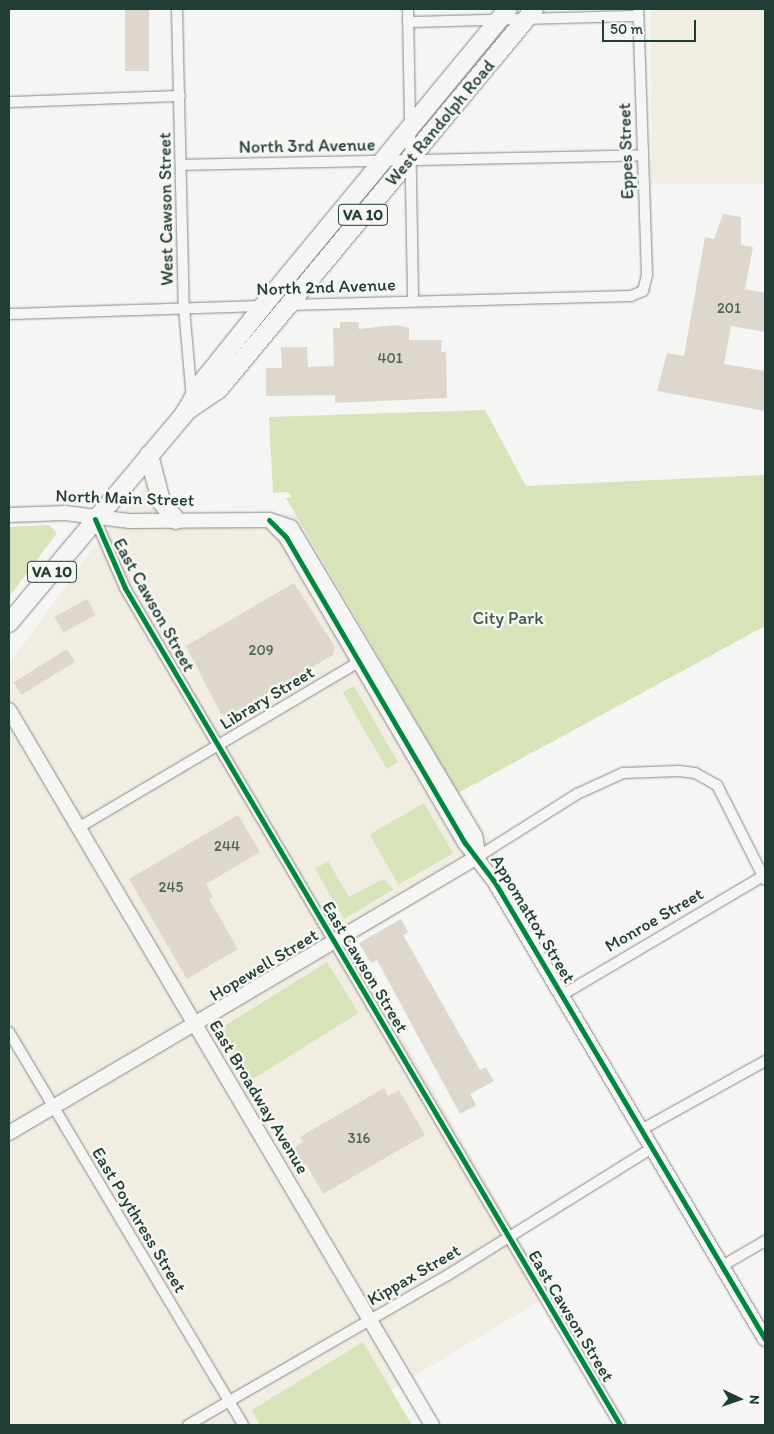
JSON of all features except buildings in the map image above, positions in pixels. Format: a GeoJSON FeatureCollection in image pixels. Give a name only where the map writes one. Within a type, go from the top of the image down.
{"type":"FeatureCollection","features":[{"type":"Feature","properties":{"kind":"highway","name":"West Randolph Road"},"geometry":{"type":"LineString","coordinates":[[191,406],[218,390],[530,13]]}},
{"type":"Feature","properties":{"kind":"highway","name":"West Randolph Road"},"geometry":{"type":"LineString","coordinates":[[95,520],[191,406],[262,306],[504,14]]}},
{"type":"Feature","properties":{"kind":"highway"},"geometry":{"type":"LineString","coordinates":[[149,455],[161,501],[176,520]]}},
{"type":"Feature","properties":{"kind":"highway","name":"VA 10"},"geometry":{"type":"LineString","coordinates":[[9,623],[95,520]]}},
{"type":"Feature","properties":{"kind":"street","name":"West Cawson Street"},"geometry":{"type":"LineString","coordinates":[[177,9],[184,308],[191,406]]}},
{"type":"Feature","properties":{"kind":"street"},"geometry":{"type":"LineString","coordinates":[[408,9],[409,160],[413,301]]}},
{"type":"Feature","properties":{"kind":"street"},"geometry":{"type":"LineString","coordinates":[[408,22],[504,14],[638,12]]}},
{"type":"Feature","properties":{"kind":"street","name":"Eppes Street"},"geometry":{"type":"LineString","coordinates":[[638,12],[647,276],[643,291]]}},
{"type":"Feature","properties":{"kind":"street"},"geometry":{"type":"LineString","coordinates":[[9,102],[180,96]]}},
{"type":"Feature","properties":{"kind":"street","name":"North 3rd Avenue"},"geometry":{"type":"LineString","coordinates":[[181,165],[643,155]]}},
{"type":"Feature","properties":{"kind":"street","name":"North 2nd Avenue"},"geometry":{"type":"LineString","coordinates":[[9,314],[631,296],[643,291]]}},
{"type":"Feature","properties":{"kind":"street","name":"North Main Street"},"geometry":{"type":"LineString","coordinates":[[9,515],[65,513],[95,520],[269,520]]}},
{"type":"Feature","properties":{"kind":"street","name":"East Cawson Street"},"geometry":{"type":"LineString","coordinates":[[95,520],[125,588],[620,1425]]}},
{"type":"Feature","properties":{"kind":"street","name":"Appomattox Street"},"geometry":{"type":"LineString","coordinates":[[269,520],[286,537],[364,659],[465,843],[479,856],[765,1339]]}},
{"type":"Feature","properties":{"kind":"street","name":"Library Street"},"geometry":{"type":"LineString","coordinates":[[78,828],[364,659]]}},
{"type":"Feature","properties":{"kind":"street","name":"East Broadway Avenue"},"geometry":{"type":"LineString","coordinates":[[9,710],[432,1425]]}},
{"type":"Feature","properties":{"kind":"street","name":"Hopewell Street"},"geometry":{"type":"LineString","coordinates":[[9,1133],[333,940],[479,856],[597,784],[623,773],[667,771],[695,773],[717,785],[764,878]]}},
{"type":"Feature","properties":{"kind":"street","name":"Monroe Street"},"geometry":{"type":"LineString","coordinates":[[562,995],[764,878]]}},
{"type":"Feature","properties":{"kind":"street","name":"East Poythress Street"},"geometry":{"type":"LineString","coordinates":[[9,1032],[243,1425]]}},
{"type":"Feature","properties":{"kind":"street"},"geometry":{"type":"LineString","coordinates":[[641,1130],[765,1061]]}},
{"type":"Feature","properties":{"kind":"street","name":"Kippax Street"},"geometry":{"type":"LineString","coordinates":[[188,1425],[509,1238],[652,1148]]}},
{"type":"Feature","properties":{"kind":"street"},"geometry":{"type":"LineString","coordinates":[[722,1266],[765,1242]]}},
{"type":"Feature","properties":{"kind":"shaded area"},"geometry":{"type":"Polygon","coordinates":[[[651,9],[765,9],[765,184],[651,184],[651,9]]]}},
{"type":"Feature","properties":{"kind":"shaded area"},"geometry":{"type":"Polygon","coordinates":[[[163,464],[167,500],[181,514],[296,514],[498,854],[349,944],[551,1294],[391,1390],[363,1343],[252,1410],[260,1425],[9,1425],[9,664],[92,550],[163,464]]]}},
{"type":"Feature","properties":{"kind":"green space","name":"City Park"},"geometry":{"type":"Polygon","coordinates":[[[485,410],[526,486],[765,475],[765,626],[458,793],[286,498],[292,497],[288,492],[273,493],[269,417],[485,410]]]}},
{"type":"Feature","properties":{"kind":"green space"},"geometry":{"type":"Polygon","coordinates":[[[49,525],[57,533],[9,597],[9,527],[49,525]]]}},
{"type":"Feature","properties":{"kind":"green space"},"geometry":{"type":"Polygon","coordinates":[[[354,686],[398,762],[387,769],[343,692],[354,686]]]}},
{"type":"Feature","properties":{"kind":"green space"},"geometry":{"type":"Polygon","coordinates":[[[424,803],[453,853],[398,885],[369,834],[424,803]]]}},
{"type":"Feature","properties":{"kind":"green space"},"geometry":{"type":"Polygon","coordinates":[[[328,861],[349,897],[383,879],[394,889],[344,919],[315,869],[328,861]]]}},
{"type":"Feature","properties":{"kind":"green space"},"geometry":{"type":"Polygon","coordinates":[[[327,962],[359,1013],[249,1081],[218,1030],[327,962]]]}},
{"type":"Feature","properties":{"kind":"green space"},"geometry":{"type":"Polygon","coordinates":[[[363,1342],[412,1425],[260,1425],[252,1410],[363,1342]]]}},
{"type":"Feature","properties":{"kind":"cycle path"},"geometry":{"type":"LineString","coordinates":[[95,519],[125,588],[620,1425]]}},
{"type":"Feature","properties":{"kind":"cycle path"},"geometry":{"type":"LineString","coordinates":[[269,520],[286,537],[465,843],[494,881],[765,1339]]}}]}
